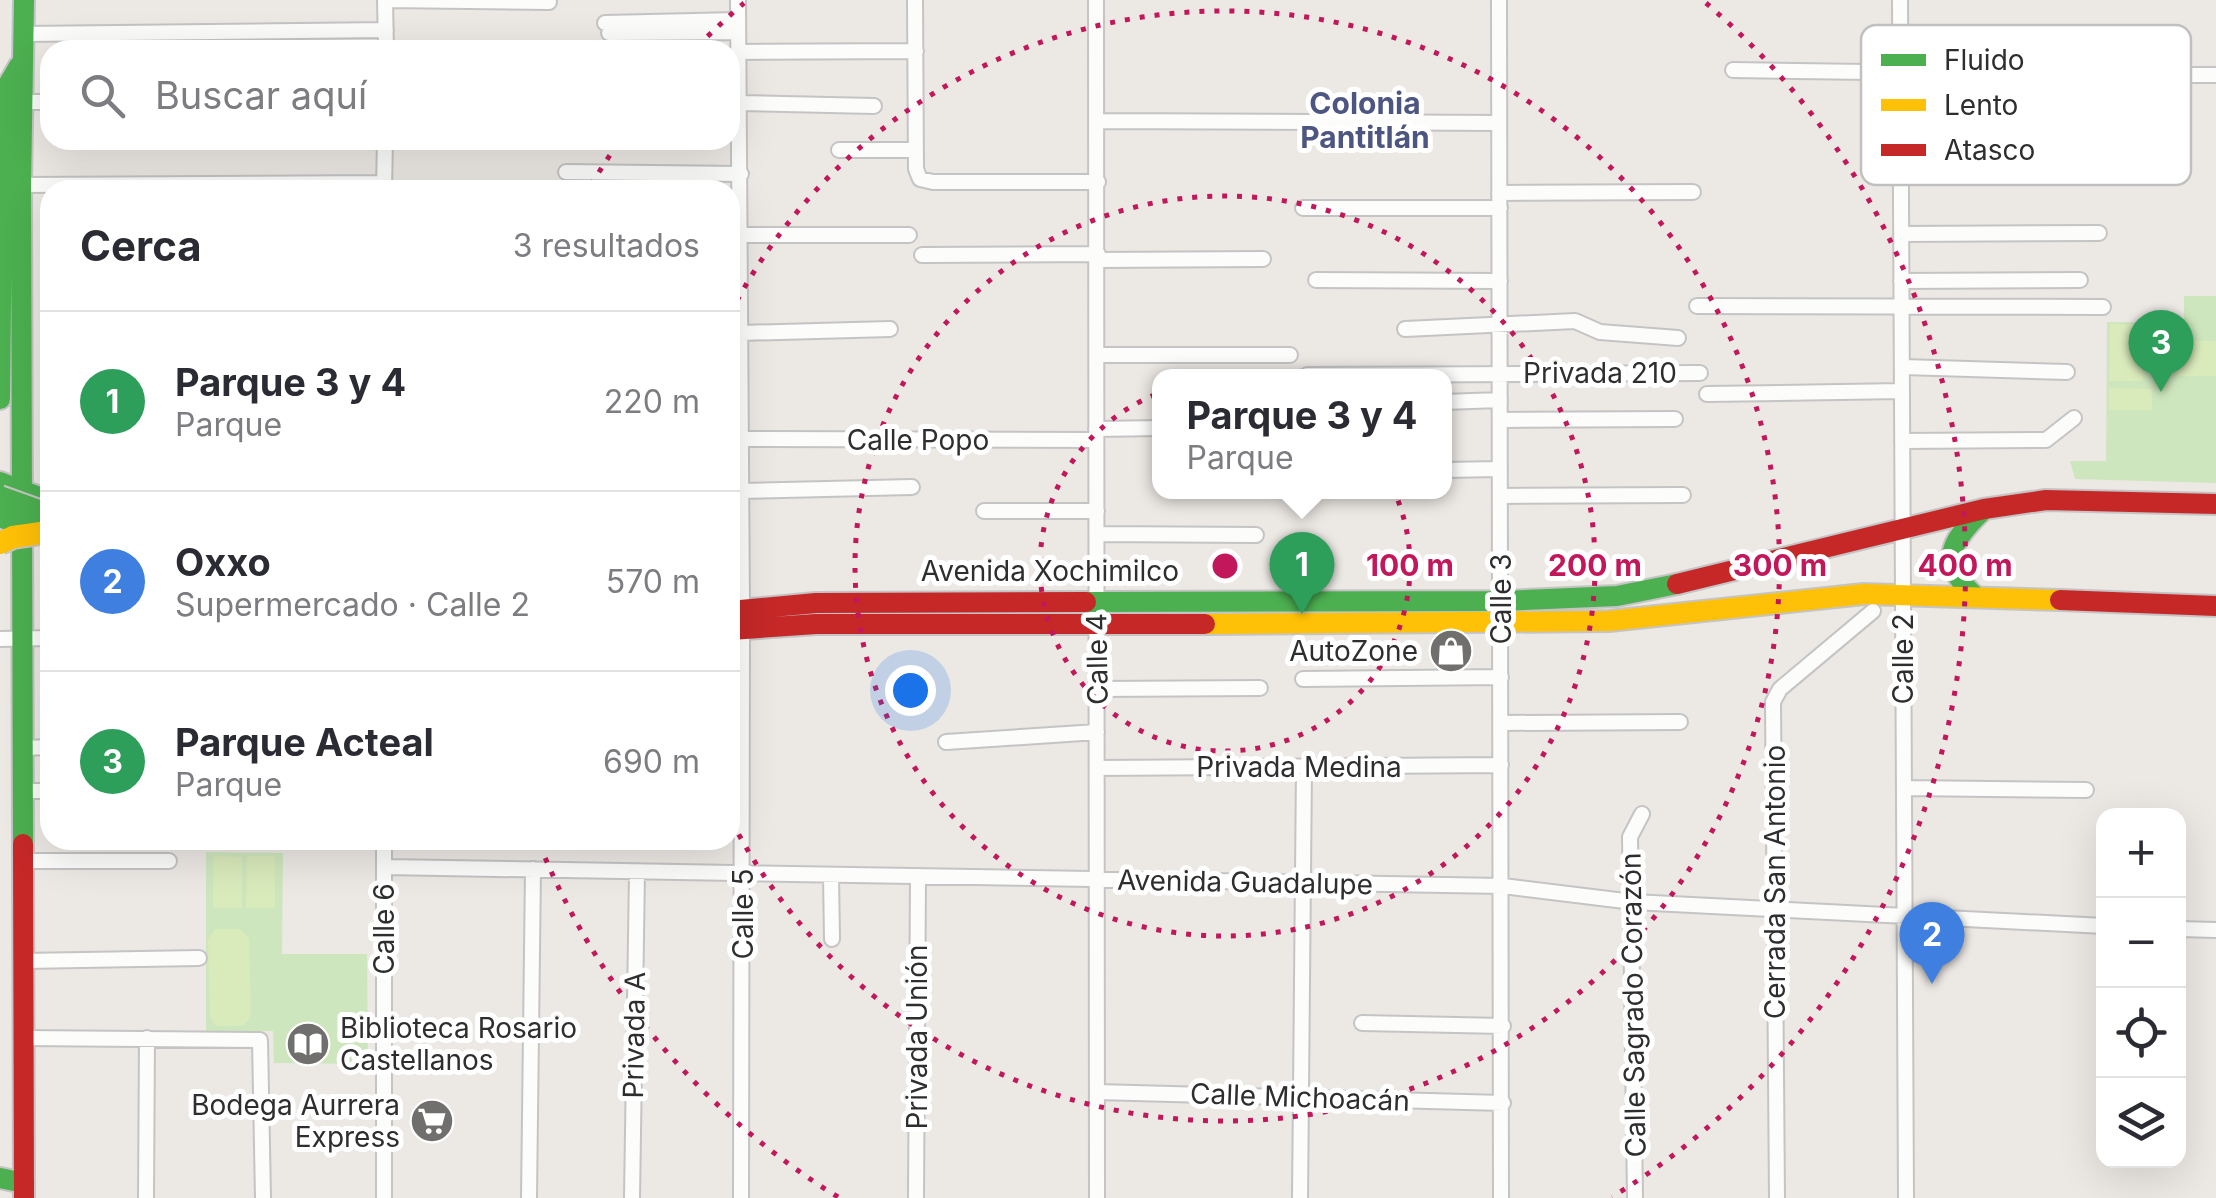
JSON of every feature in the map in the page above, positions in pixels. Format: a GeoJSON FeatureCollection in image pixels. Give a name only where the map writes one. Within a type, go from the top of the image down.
{"type":"FeatureCollection","features":[{"type":"Feature","properties":{"kind":"main road"},"geometry":{"type":"LineString","coordinates":[[11,494],[22,440],[21,185],[8,85],[23,59],[24,0]]}},
{"type":"Feature","properties":{"kind":"main road"},"geometry":{"type":"LineString","coordinates":[[0,399],[13,106]]}},
{"type":"Feature","properties":{"kind":"main road"},"geometry":{"type":"LineString","coordinates":[[0,448],[13,448],[22,440]]}},
{"type":"Feature","properties":{"kind":"main road"},"geometry":{"type":"LineString","coordinates":[[0,482],[31,527],[12,639],[24,748],[23,1038],[16,1186]]}},
{"type":"Feature","properties":{"kind":"main road"},"geometry":{"type":"LineString","coordinates":[[11,494],[40,500]]}},
{"type":"Feature","properties":{"kind":"main road","name":"Avenida Xochimilco"},"geometry":{"type":"LineString","coordinates":[[1501,613],[1646,591],[1984,508],[2046,500],[2216,504]]}},
{"type":"Feature","properties":{"kind":"main road"},"geometry":{"type":"LineString","coordinates":[[1976,597],[1954,576],[1950,554],[1960,532],[1984,508]]}},
{"type":"Feature","properties":{"kind":"main road"},"geometry":{"type":"LineString","coordinates":[[0,544],[31,527]]}},
{"type":"Feature","properties":{"kind":"main road","name":"Avenida Xochimilco"},"geometry":{"type":"LineString","coordinates":[[740,616],[816,603],[1096,612],[1501,613],[1609,621],[1903,593],[2216,606]]}},
{"type":"Feature","properties":{"kind":"street"},"geometry":{"type":"LineString","coordinates":[[386,40],[385,0],[549,2]]}},
{"type":"Feature","properties":{"kind":"street","name":"Calle 5"},"geometry":{"type":"LineString","coordinates":[[738,0],[738,40]]}},
{"type":"Feature","properties":{"kind":"street"},"geometry":{"type":"LineString","coordinates":[[915,0],[916,169],[920,180],[1098,182]]}},
{"type":"Feature","properties":{"kind":"street","name":"Calle 4"},"geometry":{"type":"LineString","coordinates":[[1096,0],[1096,1198]]}},
{"type":"Feature","properties":{"kind":"street","name":"Calle 3"},"geometry":{"type":"LineString","coordinates":[[1499,0],[1501,1198]]}},
{"type":"Feature","properties":{"kind":"street","name":"Calle 2"},"geometry":{"type":"LineString","coordinates":[[1900,0],[1900,25]]}},
{"type":"Feature","properties":{"kind":"street"},"geometry":{"type":"LineString","coordinates":[[607,28],[738,26]]}},
{"type":"Feature","properties":{"kind":"street"},"geometry":{"type":"LineString","coordinates":[[24,34],[386,30]]}},
{"type":"Feature","properties":{"kind":"street"},"geometry":{"type":"LineString","coordinates":[[740,52],[916,51]]}},
{"type":"Feature","properties":{"kind":"street"},"geometry":{"type":"LineString","coordinates":[[1733,70],[1861,72]]}},
{"type":"Feature","properties":{"kind":"street"},"geometry":{"type":"LineString","coordinates":[[2192,75],[2216,75]]}},
{"type":"Feature","properties":{"kind":"street"},"geometry":{"type":"LineString","coordinates":[[13,106],[40,103]]}},
{"type":"Feature","properties":{"kind":"street"},"geometry":{"type":"LineString","coordinates":[[740,103],[874,106]]}},
{"type":"Feature","properties":{"kind":"street","name":"Calle 5"},"geometry":{"type":"LineString","coordinates":[[740,103],[740,332]]}},
{"type":"Feature","properties":{"kind":"street"},"geometry":{"type":"LineString","coordinates":[[1098,121],[1499,123]]}},
{"type":"Feature","properties":{"kind":"street"},"geometry":{"type":"LineString","coordinates":[[384,180],[385,150]]}},
{"type":"Feature","properties":{"kind":"street"},"geometry":{"type":"LineString","coordinates":[[839,150],[916,150]]}},
{"type":"Feature","properties":{"kind":"street"},"geometry":{"type":"LineString","coordinates":[[566,172],[741,174]]}},
{"type":"Feature","properties":{"kind":"street"},"geometry":{"type":"LineString","coordinates":[[21,185],[40,185]]}},
{"type":"Feature","properties":{"kind":"street","name":"Calle 2"},"geometry":{"type":"LineString","coordinates":[[1902,185],[1906,1198]]}},
{"type":"Feature","properties":{"kind":"street"},"geometry":{"type":"LineString","coordinates":[[1303,208],[1693,192]]}},
{"type":"Feature","properties":{"kind":"street"},"geometry":{"type":"LineString","coordinates":[[1901,234],[2099,233]]}},
{"type":"Feature","properties":{"kind":"street"},"geometry":{"type":"LineString","coordinates":[[740,235],[909,235]]}},
{"type":"Feature","properties":{"kind":"street"},"geometry":{"type":"LineString","coordinates":[[922,254],[1263,260]]}},
{"type":"Feature","properties":{"kind":"street"},"geometry":{"type":"LineString","coordinates":[[1316,280],[1500,281]]}},
{"type":"Feature","properties":{"kind":"street"},"geometry":{"type":"LineString","coordinates":[[1901,280],[2080,280]]}},
{"type":"Feature","properties":{"kind":"street"},"geometry":{"type":"LineString","coordinates":[[1697,306],[2104,307]]}},
{"type":"Feature","properties":{"kind":"street"},"geometry":{"type":"LineString","coordinates":[[1405,329],[1575,322],[1600,332],[1678,338]]}},
{"type":"Feature","properties":{"kind":"street"},"geometry":{"type":"LineString","coordinates":[[740,332],[890,329]]}},
{"type":"Feature","properties":{"kind":"street"},"geometry":{"type":"LineString","coordinates":[[1097,354],[1290,355]]}},
{"type":"Feature","properties":{"kind":"street"},"geometry":{"type":"LineString","coordinates":[[1903,367],[2067,372]]}},
{"type":"Feature","properties":{"kind":"street","name":"Privada 210"},"geometry":{"type":"LineString","coordinates":[[1452,373],[1700,373]]}},
{"type":"Feature","properties":{"kind":"street"},"geometry":{"type":"LineString","coordinates":[[1707,394],[1902,391]]}},
{"type":"Feature","properties":{"kind":"street"},"geometry":{"type":"LineString","coordinates":[[1452,402],[1500,400]]}},
{"type":"Feature","properties":{"kind":"street"},"geometry":{"type":"LineString","coordinates":[[1902,441],[2046,440],[2074,418]]}},
{"type":"Feature","properties":{"kind":"street"},"geometry":{"type":"LineString","coordinates":[[1500,420],[1674,419]]}},
{"type":"Feature","properties":{"kind":"street","name":"Calle Popo"},"geometry":{"type":"LineString","coordinates":[[740,439],[1096,435],[1152,429]]}},
{"type":"Feature","properties":{"kind":"street"},"geometry":{"type":"LineString","coordinates":[[1452,470],[1500,469]]}},
{"type":"Feature","properties":{"kind":"street","name":"Calle 5"},"geometry":{"type":"LineString","coordinates":[[740,487],[740,512]]}},
{"type":"Feature","properties":{"kind":"street"},"geometry":{"type":"LineString","coordinates":[[741,491],[912,487]]}},
{"type":"Feature","properties":{"kind":"street"},"geometry":{"type":"LineString","coordinates":[[1500,496],[1683,496]]}},
{"type":"Feature","properties":{"kind":"street"},"geometry":{"type":"LineString","coordinates":[[984,512],[1097,510]]}},
{"type":"Feature","properties":{"kind":"street"},"geometry":{"type":"LineString","coordinates":[[1097,534],[1256,536]]}},
{"type":"Feature","properties":{"kind":"street","name":"Cerrada San Antonio"},"geometry":{"type":"LineString","coordinates":[[1777,1198],[1774,697],[1873,611]]}},
{"type":"Feature","properties":{"kind":"street"},"geometry":{"type":"LineString","coordinates":[[12,639],[40,638]]}},
{"type":"Feature","properties":{"kind":"street"},"geometry":{"type":"LineString","coordinates":[[1303,679],[1501,677]]}},
{"type":"Feature","properties":{"kind":"street"},"geometry":{"type":"LineString","coordinates":[[1098,689],[1260,688]]}},
{"type":"Feature","properties":{"kind":"street"},"geometry":{"type":"LineString","coordinates":[[1502,723],[1680,722]]}},
{"type":"Feature","properties":{"kind":"street"},"geometry":{"type":"LineString","coordinates":[[946,742],[1097,732]]}},
{"type":"Feature","properties":{"kind":"street"},"geometry":{"type":"LineString","coordinates":[[24,748],[40,748]]}},
{"type":"Feature","properties":{"kind":"street","name":"Privada Medina"},"geometry":{"type":"LineString","coordinates":[[1097,768],[1501,765]]}},
{"type":"Feature","properties":{"kind":"street"},"geometry":{"type":"LineString","coordinates":[[1300,1198],[1304,767]]}},
{"type":"Feature","properties":{"kind":"street","name":"Calle 5"},"geometry":{"type":"LineString","coordinates":[[740,778],[741,1198]]}},
{"type":"Feature","properties":{"kind":"street"},"geometry":{"type":"LineString","coordinates":[[1904,788],[2086,790]]}},
{"type":"Feature","properties":{"kind":"street"},"geometry":{"type":"LineString","coordinates":[[22,791],[40,791]]}},
{"type":"Feature","properties":{"kind":"street","name":"Calle Sagrado Corazón"},"geometry":{"type":"LineString","coordinates":[[1635,1198],[1630,837],[1642,814]]}},
{"type":"Feature","properties":{"kind":"street","name":"Calle 6"},"geometry":{"type":"LineString","coordinates":[[384,850],[384,1198]]}},
{"type":"Feature","properties":{"kind":"street"},"geometry":{"type":"LineString","coordinates":[[23,861],[169,861]]}},
{"type":"Feature","properties":{"kind":"street","name":"Avenida Guadalupe"},"geometry":{"type":"LineString","coordinates":[[385,867],[1503,886],[1633,902],[2096,926]]}},
{"type":"Feature","properties":{"kind":"street"},"geometry":{"type":"LineString","coordinates":[[529,1198],[533,869]]}},
{"type":"Feature","properties":{"kind":"street","name":"Privada A"},"geometry":{"type":"LineString","coordinates":[[632,1198],[636,872]]}},
{"type":"Feature","properties":{"kind":"street"},"geometry":{"type":"LineString","coordinates":[[831,876],[832,940]]}},
{"type":"Feature","properties":{"kind":"street","name":"Privada Unión"},"geometry":{"type":"LineString","coordinates":[[916,1198],[918,876]]}},
{"type":"Feature","properties":{"kind":"street"},"geometry":{"type":"LineString","coordinates":[[2186,929],[2216,930]]}},
{"type":"Feature","properties":{"kind":"street"},"geometry":{"type":"LineString","coordinates":[[23,961],[198,958]]}},
{"type":"Feature","properties":{"kind":"street"},"geometry":{"type":"LineString","coordinates":[[1362,1023],[1502,1026]]}},
{"type":"Feature","properties":{"kind":"street"},"geometry":{"type":"LineString","coordinates":[[23,1038],[260,1040],[263,1198]]}},
{"type":"Feature","properties":{"kind":"street"},"geometry":{"type":"LineString","coordinates":[[146,1198],[147,1038]]}},
{"type":"Feature","properties":{"kind":"street","name":"Calle Michoacán"},"geometry":{"type":"LineString","coordinates":[[1097,1092],[1503,1103]]}},
{"type":"Feature","properties":{"kind":"green space"},"geometry":{"type":"Polygon","coordinates":[[[2184,296],[2216,296],[2216,483],[2075,479],[2070,461],[2106,461],[2107,322],[2184,323],[2184,296]]]}},
{"type":"Feature","properties":{"kind":"green space"},"geometry":{"type":"Polygon","coordinates":[[[2110,324],[2144,325],[2143,381],[2109,381],[2110,324]]]}},
{"type":"Feature","properties":{"kind":"green space"},"geometry":{"type":"Polygon","coordinates":[[[2177,341],[2216,341],[2216,376],[2177,376],[2177,341]]]}},
{"type":"Feature","properties":{"kind":"green space"},"geometry":{"type":"Polygon","coordinates":[[[2109,388],[2152,389],[2152,410],[2109,410],[2109,388]]]}},
{"type":"Feature","properties":{"kind":"green space"},"geometry":{"type":"Polygon","coordinates":[[[206,852],[283,853],[282,954],[367,954],[368,1064],[274,1063],[273,1031],[206,1032],[206,852]]]}},
{"type":"Feature","properties":{"kind":"green space"},"geometry":{"type":"Polygon","coordinates":[[[213,856],[242,857],[242,908],[213,908],[213,856]]]}},
{"type":"Feature","properties":{"kind":"green space"},"geometry":{"type":"Polygon","coordinates":[[[247,856],[275,856],[275,908],[246,908],[247,856]]]}},
{"type":"Feature","properties":{"kind":"green space"},"geometry":{"type":"Polygon","coordinates":[[[215,929],[240,929],[249,938],[251,1017],[242,1026],[216,1026],[210,1016],[208,940],[215,929]]]}},
{"type":"Feature","properties":{"kind":"traffic: fast"},"geometry":{"type":"LineString","coordinates":[[23,844],[24,0]]}},
{"type":"Feature","properties":{"kind":"traffic: fast"},"geometry":{"type":"LineString","coordinates":[[0,399],[3,110],[8,85],[19,66]]}},
{"type":"Feature","properties":{"kind":"traffic: fast"},"geometry":{"type":"LineString","coordinates":[[0,482],[40,497]]}},
{"type":"Feature","properties":{"kind":"traffic: fast"},"geometry":{"type":"LineString","coordinates":[[0,497],[40,511]]}},
{"type":"Feature","properties":{"kind":"traffic: fast"},"geometry":{"type":"LineString","coordinates":[[1976,597],[1956,574],[1952,553],[1962,533],[1982,511]]}},
{"type":"Feature","properties":{"kind":"traffic: fast"},"geometry":{"type":"LineString","coordinates":[[0,516],[40,531]]}},
{"type":"Feature","properties":{"kind":"traffic: fast"},"geometry":{"type":"LineString","coordinates":[[1086,602],[1501,601],[1617,596],[1677,584]]}},
{"type":"Feature","properties":{"kind":"traffic: fast"},"geometry":{"type":"LineString","coordinates":[[0,1178],[24,1183]]}},
{"type":"Feature","properties":{"kind":"traffic: slow"},"geometry":{"type":"LineString","coordinates":[[0,543],[40,533]]}},
{"type":"Feature","properties":{"kind":"traffic: slow"},"geometry":{"type":"LineString","coordinates":[[1205,624],[1609,621],[1864,594],[2060,600]]}},
{"type":"Feature","properties":{"kind":"traffic: jam"},"geometry":{"type":"LineString","coordinates":[[1677,584],[1984,509],[2046,500],[2216,504]]}},
{"type":"Feature","properties":{"kind":"traffic: jam"},"geometry":{"type":"LineString","coordinates":[[2060,600],[2216,606]]}},
{"type":"Feature","properties":{"kind":"traffic: jam"},"geometry":{"type":"LineString","coordinates":[[740,610],[816,603],[1086,602]]}},
{"type":"Feature","properties":{"kind":"traffic: jam"},"geometry":{"type":"LineString","coordinates":[[740,629],[816,624],[1205,624]]}},
{"type":"Feature","properties":{"kind":"traffic: jam"},"geometry":{"type":"LineString","coordinates":[[23,844],[24,1198]]}},
{"type":"Feature","properties":{"kind":"place","name":"Parque Acteal"},"geometry":{"type":"Point","coordinates":[2161,392]}},
{"type":"Feature","properties":{"kind":"place","name":"Parque 3 y 4"},"geometry":{"type":"Point","coordinates":[1302,614]}},
{"type":"Feature","properties":{"kind":"place","name":"AutoZone"},"geometry":{"type":"Point","coordinates":[1451,651]}},
{"type":"Feature","properties":{"kind":"place","name":"Oxxo"},"geometry":{"type":"Point","coordinates":[1932,984]}},
{"type":"Feature","properties":{"kind":"place","name":"Biblioteca Rosario Castellanos"},"geometry":{"type":"Point","coordinates":[308,1044]}},
{"type":"Feature","properties":{"kind":"place","name":"Bodega Aurrera Express"},"geometry":{"type":"Point","coordinates":[432,1121]}},
{"type":"Feature","properties":{"kind":"district","name":"Colonia Pantitlán"},"geometry":{"type":"Point","coordinates":[1365,121]}}]}
